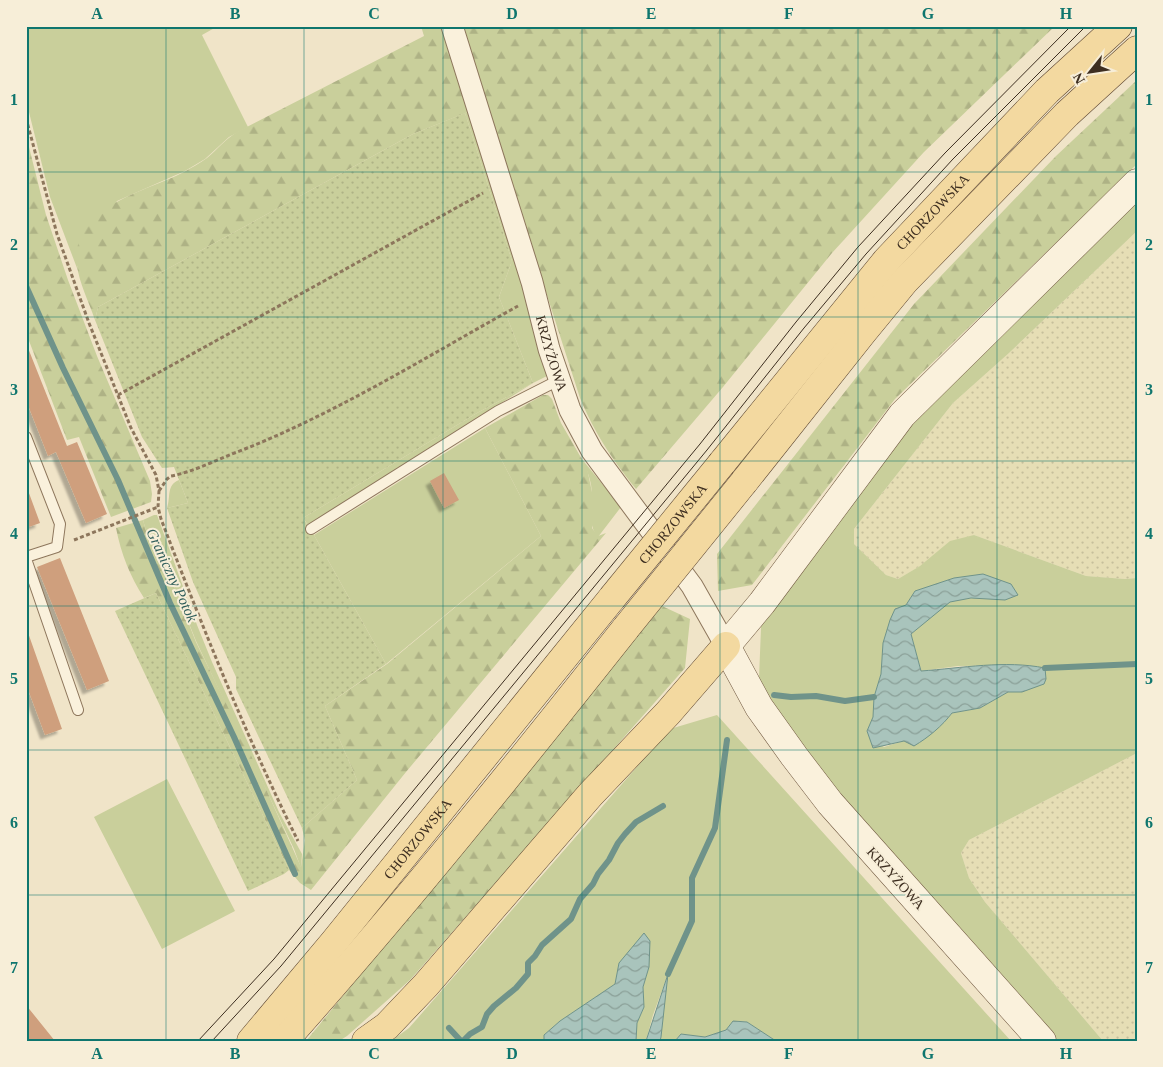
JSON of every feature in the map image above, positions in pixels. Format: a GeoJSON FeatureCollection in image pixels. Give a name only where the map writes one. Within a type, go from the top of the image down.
{"type":"FeatureCollection","features":[{"type":"Feature","properties":{"kind":"main road","name":"CHORZOWSKA"},"geometry":{"type":"LineString","coordinates":[[251,1041],[328,950],[886,261],[1047,92],[1118,26]]}},
{"type":"Feature","properties":{"kind":"main road","name":"CHORZOWSKA"},"geometry":{"type":"LineString","coordinates":[[284,1041],[348,969],[451,845],[904,282],[1067,114],[1137,50]]}},
{"type":"Feature","properties":{"kind":"main road"},"geometry":{"type":"LineString","coordinates":[[366,1041],[388,1026],[426,985],[590,796],[668,713],[726,646]]}},
{"type":"Feature","properties":{"kind":"street","name":"KRZYŻOWA"},"geometry":{"type":"LineString","coordinates":[[452,26],[536,296],[559,380],[570,410],[588,445],[692,586],[759,707],[794,756],[830,803],[1042,1041]]}},
{"type":"Feature","properties":{"kind":"street"},"geometry":{"type":"LineString","coordinates":[[726,646],[762,603],[902,415],[1137,183]]}},
{"type":"Feature","properties":{"kind":"lane"},"geometry":{"type":"LineString","coordinates":[[311,529],[498,411],[559,380]]}},
{"type":"Feature","properties":{"kind":"lane"},"geometry":{"type":"LineString","coordinates":[[26,437],[60,524],[57,547],[26,558],[78,710]]}},
{"type":"Feature","properties":{"kind":"path"},"geometry":{"type":"LineString","coordinates":[[26,118],[57,234],[89,323],[131,428],[156,476],[159,491],[158,507],[207,638],[270,785],[298,841]]}},
{"type":"Feature","properties":{"kind":"path"},"geometry":{"type":"LineString","coordinates":[[118,395],[501,184]]}},
{"type":"Feature","properties":{"kind":"path"},"geometry":{"type":"LineString","coordinates":[[159,491],[166,479],[171,476],[245,449],[294,428],[368,391],[536,296]]}},
{"type":"Feature","properties":{"kind":"path"},"geometry":{"type":"LineString","coordinates":[[57,547],[158,507]]}},
{"type":"Feature","properties":{"kind":"shaded area"},"geometry":{"type":"Polygon","coordinates":[[[1137,231],[1137,578],[1086,576],[974,535],[898,579],[886,575],[854,544],[854,529],[953,403],[1009,353],[1137,231]]]}},
{"type":"Feature","properties":{"kind":"shaded area"},"geometry":{"type":"Polygon","coordinates":[[[1137,753],[1137,1041],[1103,1041],[985,902],[969,878],[961,853],[969,840],[1137,753]]]}},
{"type":"Feature","properties":{"kind":"green space"},"geometry":{"type":"Polygon","coordinates":[[[26,26],[218,26],[202,35],[248,127],[229,137],[205,159],[185,171],[117,201],[77,266],[80,276],[50,197],[27,104],[26,26]]]}},
{"type":"Feature","properties":{"kind":"green space"},"geometry":{"type":"Polygon","coordinates":[[[421,26],[440,26],[443,29],[473,110],[413,134],[98,307],[95,320],[82,286],[77,265],[78,245],[85,229],[97,215],[131,195],[184,172],[207,158],[226,140],[239,131],[424,36],[421,26]]]}},
{"type":"Feature","properties":{"kind":"green space"},"geometry":{"type":"Polygon","coordinates":[[[463,26],[1055,26],[924,152],[832,253],[723,387],[636,489],[605,446],[580,398],[463,26]]]}},
{"type":"Feature","properties":{"kind":"green space"},"geometry":{"type":"Polygon","coordinates":[[[1137,80],[1137,164],[895,399],[752,585],[718,591],[717,554],[914,304],[1056,156],[1137,80]]]}},
{"type":"Feature","properties":{"kind":"green space"},"geometry":{"type":"Polygon","coordinates":[[[473,110],[548,369],[547,376],[533,383],[499,297],[512,261],[465,113],[473,110]]]}},
{"type":"Feature","properties":{"kind":"green space"},"geometry":{"type":"Polygon","coordinates":[[[465,113],[512,261],[499,297],[533,383],[477,413],[303,518],[386,664],[325,706],[357,780],[302,828],[236,689],[236,677],[193,582],[167,508],[188,503],[174,467],[162,468],[142,437],[95,320],[98,307],[413,134],[465,113]]]}},
{"type":"Feature","properties":{"kind":"green space"},"geometry":{"type":"Polygon","coordinates":[[[26,135],[46,215],[68,280],[97,356],[150,481],[151,502],[111,517],[79,437],[67,440],[26,333],[26,135]]]}},
{"type":"Feature","properties":{"kind":"green space"},"geometry":{"type":"Polygon","coordinates":[[[1137,183],[1137,231],[1009,353],[953,403],[854,529],[854,544],[886,575],[898,579],[920,566],[950,541],[974,535],[1086,576],[1137,578],[1137,753],[969,840],[961,853],[969,878],[985,902],[1103,1041],[1058,1041],[758,703],[762,603],[902,415],[1137,183]],[[915,591],[906,605],[895,609],[883,643],[881,674],[874,697],[873,717],[867,731],[872,740],[884,747],[921,735],[939,725],[952,713],[980,708],[1008,692],[1022,692],[1027,689],[1029,665],[958,666],[921,671],[911,634],[935,612],[950,602],[970,598],[1005,600],[915,591]]]}},
{"type":"Feature","properties":{"kind":"green space"},"geometry":{"type":"Polygon","coordinates":[[[533,383],[308,525],[303,518],[477,413],[533,383]]]}},
{"type":"Feature","properties":{"kind":"green space"},"geometry":{"type":"Polygon","coordinates":[[[543,395],[548,395],[552,399],[561,423],[587,468],[593,497],[592,528],[598,536],[606,533],[406,772],[311,890],[300,883],[289,870],[156,593],[144,598],[134,581],[123,556],[116,528],[143,520],[148,538],[170,576],[196,642],[244,740],[301,867],[305,840],[302,828],[357,780],[325,706],[387,664],[541,536],[485,428],[543,395]]]}},
{"type":"Feature","properties":{"kind":"green space"},"geometry":{"type":"Polygon","coordinates":[[[485,428],[541,536],[386,664],[314,535],[485,428]]]}},
{"type":"Feature","properties":{"kind":"green space"},"geometry":{"type":"Polygon","coordinates":[[[581,458],[621,507],[598,537],[592,522],[592,490],[590,480],[581,458]]]}},
{"type":"Feature","properties":{"kind":"green space"},"geometry":{"type":"Polygon","coordinates":[[[179,480],[188,503],[167,508],[172,485],[179,480]]]}},
{"type":"Feature","properties":{"kind":"green space"},"geometry":{"type":"Polygon","coordinates":[[[157,515],[212,662],[279,812],[302,854],[301,868],[294,849],[196,641],[170,576],[148,538],[143,520],[157,515]]]}},
{"type":"Feature","properties":{"kind":"green space"},"geometry":{"type":"Polygon","coordinates":[[[156,593],[289,870],[248,891],[115,611],[156,593]]]}},
{"type":"Feature","properties":{"kind":"green space"},"geometry":{"type":"Polygon","coordinates":[[[662,606],[690,619],[685,668],[410,980],[339,1041],[306,1041],[662,606]]]}},
{"type":"Feature","properties":{"kind":"green space"},"geometry":{"type":"Polygon","coordinates":[[[717,715],[1011,1041],[776,1041],[747,1022],[738,1021],[733,1022],[726,1030],[705,1037],[681,1034],[675,1041],[660,1041],[667,977],[646,1041],[636,1041],[637,1023],[644,1007],[643,987],[649,967],[619,963],[615,984],[560,1021],[544,1035],[544,1041],[391,1041],[409,1028],[670,729],[717,715]]]}},
{"type":"Feature","properties":{"kind":"green space"},"geometry":{"type":"Polygon","coordinates":[[[167,779],[235,911],[162,949],[94,817],[167,779]]]}},
{"type":"Feature","properties":{"kind":"water"},"geometry":{"type":"Polygon","coordinates":[[[983,574],[1011,584],[1018,595],[1005,600],[971,598],[950,602],[911,634],[921,671],[983,665],[1030,666],[1045,668],[1046,679],[1044,684],[1022,692],[1008,692],[980,708],[952,713],[935,731],[914,746],[904,741],[873,748],[867,731],[873,717],[874,697],[881,674],[883,643],[895,609],[906,605],[915,591],[954,578],[983,574]]]}},
{"type":"Feature","properties":{"kind":"water"},"geometry":{"type":"Polygon","coordinates":[[[644,933],[650,941],[649,967],[643,987],[644,1007],[637,1023],[636,1041],[544,1041],[544,1035],[560,1021],[615,984],[619,963],[644,933]]]}},
{"type":"Feature","properties":{"kind":"water"},"geometry":{"type":"Polygon","coordinates":[[[668,974],[660,1041],[646,1041],[668,974]]]}},
{"type":"Feature","properties":{"kind":"water"},"geometry":{"type":"Polygon","coordinates":[[[733,1021],[747,1022],[776,1041],[675,1041],[681,1034],[705,1037],[726,1030],[733,1021]]]}},
{"type":"Feature","properties":{"kind":"building"},"geometry":{"type":"Polygon","coordinates":[[[26,343],[67,446],[77,442],[107,514],[86,523],[56,452],[48,456],[26,400],[26,343]]]}},
{"type":"Feature","properties":{"kind":"building"},"geometry":{"type":"Polygon","coordinates":[[[444,473],[459,500],[444,508],[430,481],[444,473]]]}},
{"type":"Feature","properties":{"kind":"building"},"geometry":{"type":"Polygon","coordinates":[[[26,485],[40,523],[26,528],[26,485]]]}},
{"type":"Feature","properties":{"kind":"building"},"geometry":{"type":"Polygon","coordinates":[[[60,558],[109,681],[87,690],[37,567],[60,558]]]}},
{"type":"Feature","properties":{"kind":"building"},"geometry":{"type":"Polygon","coordinates":[[[26,627],[62,729],[45,735],[26,684],[26,627]]]}},
{"type":"Feature","properties":{"kind":"building"},"geometry":{"type":"Polygon","coordinates":[[[26,1005],[55,1041],[26,1041],[26,1005]]]}},
{"type":"Feature","properties":{"kind":"waterway","name":"Graniczny Potok"},"geometry":{"type":"LineString","coordinates":[[26,286],[63,368],[118,480],[170,603],[234,737],[295,874]]}},
{"type":"Feature","properties":{"kind":"waterway"},"geometry":{"type":"LineString","coordinates":[[1045,668],[1137,664]]}},
{"type":"Feature","properties":{"kind":"waterway"},"geometry":{"type":"LineString","coordinates":[[774,695],[791,697],[816,696],[845,701],[874,697]]}},
{"type":"Feature","properties":{"kind":"waterway"},"geometry":{"type":"LineString","coordinates":[[668,974],[692,921],[692,878],[715,828],[727,740]]}},
{"type":"Feature","properties":{"kind":"waterway"},"geometry":{"type":"LineString","coordinates":[[463,1041],[482,1027],[487,1014],[516,988],[528,974],[528,963],[542,945],[571,919],[580,899],[593,884],[625,834],[636,822],[663,806]]}},
{"type":"Feature","properties":{"kind":"waterway","name":"Graniczny Potok"},"geometry":{"type":"LineString","coordinates":[[449,1028],[461,1041]]}},
{"type":"Feature","properties":{"kind":"tram line"},"geometry":{"type":"LineString","coordinates":[[198,1041],[274,959],[700,444],[858,247],[945,153],[1071,26]]}},
{"type":"Feature","properties":{"kind":"tram line"},"geometry":{"type":"LineString","coordinates":[[212,1041],[281,966],[707,450],[804,328],[866,254],[953,159],[1086,26]]}}]}
